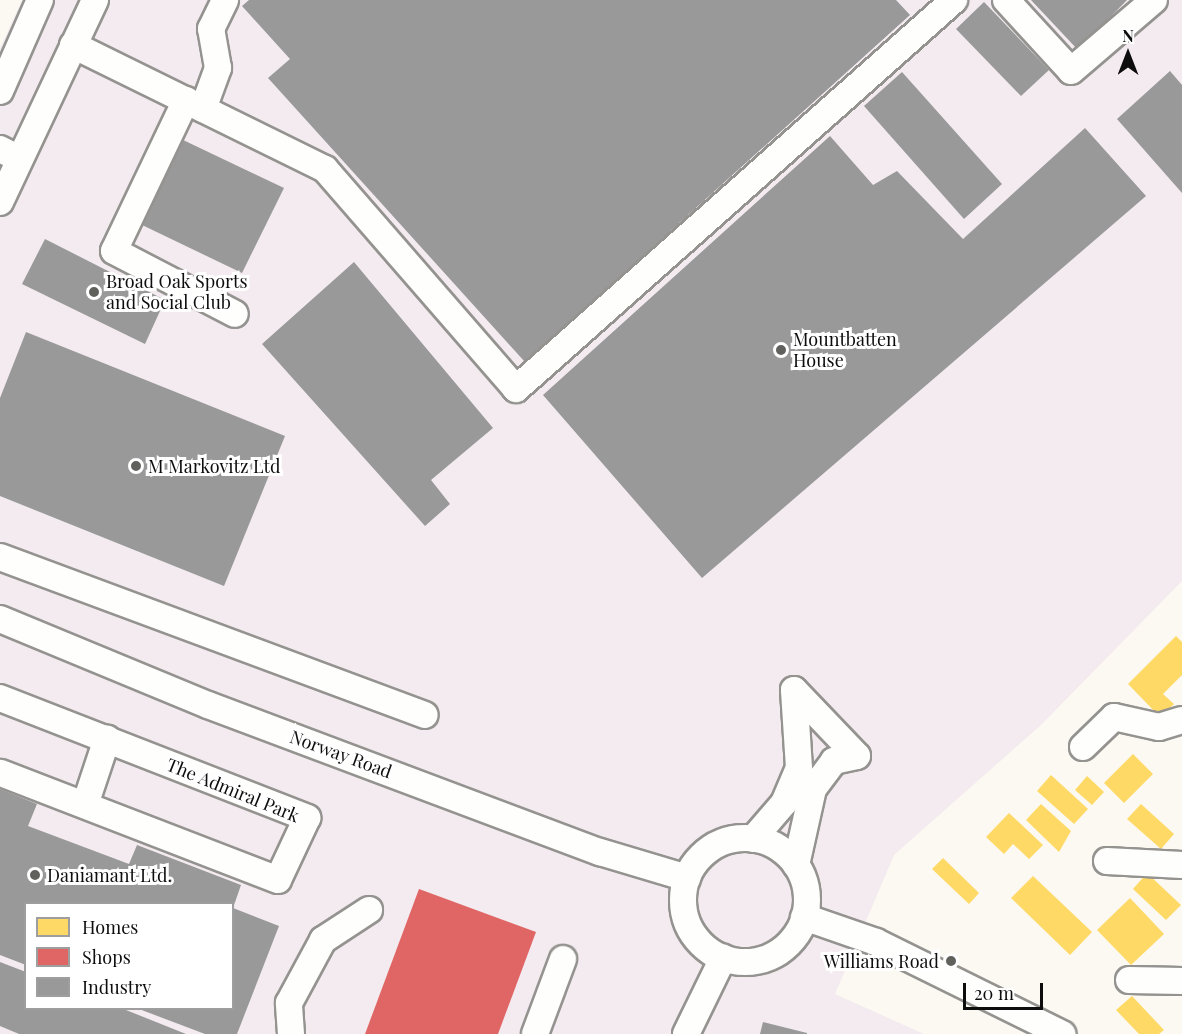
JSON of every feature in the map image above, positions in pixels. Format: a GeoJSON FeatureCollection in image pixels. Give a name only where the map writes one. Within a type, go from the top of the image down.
{"type":"FeatureCollection","features":[{"type":"Feature","properties":{"kind":"street"},"geometry":{"type":"LineString","coordinates":[[0,91],[40,0]]}},
{"type":"Feature","properties":{"kind":"street"},"geometry":{"type":"LineString","coordinates":[[0,202],[10,154],[73,45],[95,0]]}},
{"type":"Feature","properties":{"kind":"street"},"geometry":{"type":"LineString","coordinates":[[225,0],[211,29],[218,68],[194,105],[114,251],[235,314]]}},
{"type":"Feature","properties":{"kind":"street"},"geometry":{"type":"LineString","coordinates":[[1006,0],[1071,71],[1154,0]]}},
{"type":"Feature","properties":{"kind":"street"},"geometry":{"type":"LineString","coordinates":[[73,45],[326,168],[516,389],[949,2]]}},
{"type":"Feature","properties":{"kind":"street"},"geometry":{"type":"LineString","coordinates":[[0,557],[425,715]]}},
{"type":"Feature","properties":{"kind":"street","name":"Norway Road"},"geometry":{"type":"LineString","coordinates":[[0,619],[208,705],[600,852],[687,878]]}},
{"type":"Feature","properties":{"kind":"street"},"geometry":{"type":"LineString","coordinates":[[753,839],[784,803],[799,768],[794,690],[857,756],[834,761],[813,789],[796,866],[807,900],[804,917],[796,936],[772,955],[743,962],[723,958],[693,934],[684,907],[687,878],[713,847],[753,839],[770,843],[796,866]]}},
{"type":"Feature","properties":{"kind":"street","name":"The Admiral Park"},"geometry":{"type":"LineString","coordinates":[[0,698],[307,818],[278,879],[0,773]]}},
{"type":"Feature","properties":{"kind":"street"},"geometry":{"type":"LineString","coordinates":[[1083,747],[1114,717],[1158,727],[1182,720]]}},
{"type":"Feature","properties":{"kind":"street"},"geometry":{"type":"LineString","coordinates":[[85,805],[107,740]]}},
{"type":"Feature","properties":{"kind":"street"},"geometry":{"type":"LineString","coordinates":[[1107,861],[1182,865]]}},
{"type":"Feature","properties":{"kind":"street"},"geometry":{"type":"LineString","coordinates":[[291,1034],[289,1003],[323,940],[369,910]]}},
{"type":"Feature","properties":{"kind":"street"},"geometry":{"type":"LineString","coordinates":[[804,917],[876,942],[1062,1034]]}},
{"type":"Feature","properties":{"kind":"street"},"geometry":{"type":"LineString","coordinates":[[535,1034],[563,958]]}},
{"type":"Feature","properties":{"kind":"street"},"geometry":{"type":"LineString","coordinates":[[686,1034],[723,958]]}},
{"type":"Feature","properties":{"kind":"street"},"geometry":{"type":"LineString","coordinates":[[1129,980],[1182,981]]}},
{"type":"Feature","properties":{"kind":"shaded area"},"geometry":{"type":"Polygon","coordinates":[[[22,0],[1182,0],[1182,581],[1041,725],[894,855],[835,994],[924,1034],[0,1034],[0,48],[22,0]]]}},
{"type":"Feature","properties":{"kind":"building: Homes"},"geometry":{"type":"Polygon","coordinates":[[[1176,636],[1182,642],[1182,675],[1163,694],[1174,704],[1160,717],[1128,684],[1176,636]]]}},
{"type":"Feature","properties":{"kind":"building: Homes"},"geometry":{"type":"Polygon","coordinates":[[[1133,754],[1153,774],[1124,803],[1104,783],[1133,754]]]}},
{"type":"Feature","properties":{"kind":"building: Homes"},"geometry":{"type":"Polygon","coordinates":[[[1051,775],[1088,809],[1074,824],[1037,791],[1051,775]]]}},
{"type":"Feature","properties":{"kind":"building: Homes"},"geometry":{"type":"Polygon","coordinates":[[[1087,776],[1104,792],[1092,805],[1075,790],[1087,776]]]}},
{"type":"Feature","properties":{"kind":"building: Homes"},"geometry":{"type":"Polygon","coordinates":[[[1041,804],[1071,831],[1059,852],[1026,820],[1041,804]]]}},
{"type":"Feature","properties":{"kind":"building: Homes"},"geometry":{"type":"Polygon","coordinates":[[[1141,804],[1174,834],[1161,849],[1127,819],[1141,804]]]}},
{"type":"Feature","properties":{"kind":"building: Homes"},"geometry":{"type":"Polygon","coordinates":[[[1009,813],[1043,845],[1029,859],[1013,844],[1004,854],[986,837],[1009,813]]]}},
{"type":"Feature","properties":{"kind":"building: Homes"},"geometry":{"type":"Polygon","coordinates":[[[943,858],[979,893],[969,904],[932,869],[943,858]]]}},
{"type":"Feature","properties":{"kind":"building: Homes"},"geometry":{"type":"Polygon","coordinates":[[[1147,873],[1181,905],[1166,920],[1133,889],[1147,873]]]}},
{"type":"Feature","properties":{"kind":"building: Homes"},"geometry":{"type":"Polygon","coordinates":[[[1033,876],[1092,932],[1070,955],[1011,898],[1033,876]]]}},
{"type":"Feature","properties":{"kind":"building: Homes"},"geometry":{"type":"Polygon","coordinates":[[[1130,898],[1164,934],[1131,965],[1097,930],[1130,898]]]}},
{"type":"Feature","properties":{"kind":"building: Homes"},"geometry":{"type":"Polygon","coordinates":[[[1132,996],[1164,1030],[1159,1034],[1139,1034],[1116,1010],[1132,996]]]}},
{"type":"Feature","properties":{"kind":"building: Shops"},"geometry":{"type":"Polygon","coordinates":[[[419,889],[536,932],[498,1034],[365,1034],[419,889]]]}},
{"type":"Feature","properties":{"kind":"building: Industry"},"geometry":{"type":"Polygon","coordinates":[[[249,0],[896,0],[910,15],[525,362],[268,78],[290,59],[242,6],[249,0]]]}},
{"type":"Feature","properties":{"kind":"building: Industry"},"geometry":{"type":"Polygon","coordinates":[[[1031,0],[1127,0],[1078,50],[1031,0]]]}},
{"type":"Feature","properties":{"kind":"building: Industry"},"geometry":{"type":"Polygon","coordinates":[[[984,2],[1049,70],[1021,96],[956,29],[984,2]]]}},
{"type":"Feature","properties":{"kind":"building: Industry"},"geometry":{"type":"Polygon","coordinates":[[[1170,71],[1182,85],[1182,193],[1117,119],[1170,71]]]}},
{"type":"Feature","properties":{"kind":"building: Industry"},"geometry":{"type":"Polygon","coordinates":[[[902,72],[1002,184],[964,219],[864,106],[902,72]]]}},
{"type":"Feature","properties":{"kind":"building: Industry","name":"Mountbatten House"},"geometry":{"type":"Polygon","coordinates":[[[1085,128],[1146,196],[702,578],[543,395],[830,136],[873,185],[897,171],[963,239],[1085,128]]]}},
{"type":"Feature","properties":{"kind":"building: Industry"},"geometry":{"type":"Polygon","coordinates":[[[181,139],[284,188],[242,273],[140,224],[181,139]]]}},
{"type":"Feature","properties":{"kind":"building: Industry","name":"Broad Oak Sports and Social Club"},"geometry":{"type":"Polygon","coordinates":[[[45,239],[165,300],[145,344],[22,284],[45,239]]]}},
{"type":"Feature","properties":{"kind":"building: Industry"},"geometry":{"type":"Polygon","coordinates":[[[354,262],[493,428],[431,480],[450,504],[425,526],[262,344],[354,262]]]}},
{"type":"Feature","properties":{"kind":"building: Industry","name":"M Markovitz Ltd"},"geometry":{"type":"Polygon","coordinates":[[[26,332],[285,436],[224,586],[0,496],[0,398],[26,332]]]}},
{"type":"Feature","properties":{"kind":"building: Industry"},"geometry":{"type":"Polygon","coordinates":[[[0,789],[37,804],[28,826],[129,864],[137,845],[241,885],[234,905],[234,902],[24,902],[24,964],[0,955],[0,789]]]}},
{"type":"Feature","properties":{"kind":"building: Industry"},"geometry":{"type":"Polygon","coordinates":[[[234,908],[279,926],[237,1034],[205,1034],[142,1010],[234,1010],[234,908]]]}},
{"type":"Feature","properties":{"kind":"building: Industry"},"geometry":{"type":"Polygon","coordinates":[[[0,962],[24,971],[24,1010],[126,1010],[186,1034],[19,1034],[0,1026],[0,962]]]}},
{"type":"Feature","properties":{"kind":"building: Industry"},"geometry":{"type":"Polygon","coordinates":[[[763,1022],[807,1033],[807,1034],[760,1034],[763,1022]]]}},
{"type":"Feature","properties":{"kind":"place","name":"Broad Oak Sports and Social Club"},"geometry":{"type":"Point","coordinates":[94,292]}},
{"type":"Feature","properties":{"kind":"place","name":"Mountbatten House"},"geometry":{"type":"Point","coordinates":[781,350]}},
{"type":"Feature","properties":{"kind":"place","name":"M Markovitz Ltd"},"geometry":{"type":"Point","coordinates":[136,466]}},
{"type":"Feature","properties":{"kind":"place","name":"Daniamant Ltd."},"geometry":{"type":"Point","coordinates":[35,875]}},
{"type":"Feature","properties":{"kind":"place","name":"Williams Road"},"geometry":{"type":"Point","coordinates":[951,961]}}]}
